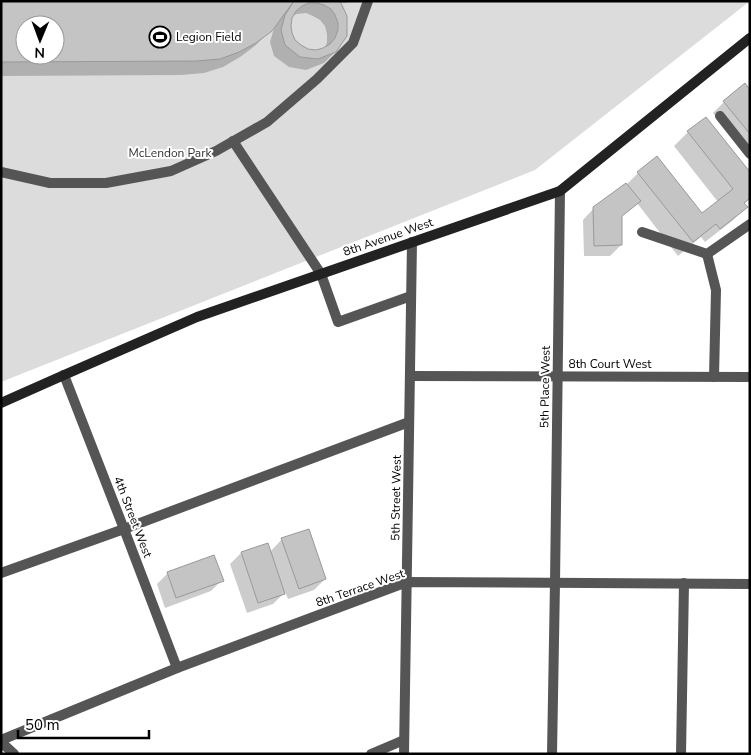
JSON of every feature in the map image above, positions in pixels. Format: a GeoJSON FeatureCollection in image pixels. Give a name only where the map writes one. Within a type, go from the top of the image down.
{"type":"FeatureCollection","features":[{"type":"Feature","properties":{"kind":"main road","name":"8th Avenue West"},"geometry":{"type":"LineString","coordinates":[[1,403],[197,317],[560,191],[750,38]]}},
{"type":"Feature","properties":{"kind":"street"},"geometry":{"type":"LineString","coordinates":[[1,172],[50,183],[106,183],[171,171],[216,150],[267,122],[317,79],[353,43],[368,1]]}},
{"type":"Feature","properties":{"kind":"street"},"geometry":{"type":"LineString","coordinates":[[720,116],[750,154]]}},
{"type":"Feature","properties":{"kind":"street"},"geometry":{"type":"LineString","coordinates":[[233,141],[321,274],[338,322],[411,296]]}},
{"type":"Feature","properties":{"kind":"street","name":"5th Place West"},"geometry":{"type":"LineString","coordinates":[[552,754],[560,191]]}},
{"type":"Feature","properties":{"kind":"street"},"geometry":{"type":"LineString","coordinates":[[707,254],[750,224]]}},
{"type":"Feature","properties":{"kind":"street"},"geometry":{"type":"LineString","coordinates":[[642,232],[707,254]]}},
{"type":"Feature","properties":{"kind":"street","name":"5th Street West"},"geometry":{"type":"LineString","coordinates":[[404,754],[412,242]]}},
{"type":"Feature","properties":{"kind":"street"},"geometry":{"type":"LineString","coordinates":[[707,254],[716,290],[714,377]]}},
{"type":"Feature","properties":{"kind":"street","name":"4th Street West"},"geometry":{"type":"LineString","coordinates":[[64,375],[177,668]]}},
{"type":"Feature","properties":{"kind":"street","name":"8th Court West"},"geometry":{"type":"LineString","coordinates":[[410,376],[750,377]]}},
{"type":"Feature","properties":{"kind":"street"},"geometry":{"type":"LineString","coordinates":[[1,573],[409,422]]}},
{"type":"Feature","properties":{"kind":"street","name":"8th Terrace West"},"geometry":{"type":"LineString","coordinates":[[1,741],[177,668],[407,582],[750,584]]}},
{"type":"Feature","properties":{"kind":"street"},"geometry":{"type":"LineString","coordinates":[[681,754],[684,583]]}},
{"type":"Feature","properties":{"kind":"street"},"geometry":{"type":"LineString","coordinates":[[371,754],[404,740]]}},
{"type":"Feature","properties":{"kind":"street"},"geometry":{"type":"LineString","coordinates":[[1,741],[14,754]]}},
{"type":"Feature","properties":{"kind":"green space","name":"McLendon Park"},"geometry":{"type":"Polygon","coordinates":[[[1,1],[750,1],[535,170],[1,382],[1,1]]]}},
{"type":"Feature","properties":{"kind":"building","name":"Legion Field"},"geometry":{"type":"Polygon","coordinates":[[[1,1],[294,1],[272,31],[256,43],[220,59],[196,61],[65,62],[65,15],[15,15],[15,62],[1,62],[1,1]]]}},
{"type":"Feature","properties":{"kind":"building"},"geometry":{"type":"Polygon","coordinates":[[[294,1],[340,1],[347,16],[347,36],[336,52],[318,59],[300,57],[285,45],[281,30],[285,15],[294,1]],[[309,3],[296,11],[292,18],[291,26],[295,40],[308,49],[316,50],[330,44],[338,30],[338,23],[331,9],[317,3],[309,3]]]}},
{"type":"Feature","properties":{"kind":"building"},"geometry":{"type":"Polygon","coordinates":[[[745,83],[750,90],[750,134],[723,101],[745,83]]]}},
{"type":"Feature","properties":{"kind":"building"},"geometry":{"type":"Polygon","coordinates":[[[706,117],[750,172],[750,198],[744,203],[748,207],[720,229],[716,224],[693,242],[637,172],[657,156],[702,213],[733,189],[687,131],[706,117]]]}},
{"type":"Feature","properties":{"kind":"building"},"geometry":{"type":"Polygon","coordinates":[[[626,183],[641,201],[622,216],[622,245],[594,246],[593,207],[626,183]]]}},
{"type":"Feature","properties":{"kind":"building"},"geometry":{"type":"Polygon","coordinates":[[[309,529],[326,579],[299,589],[281,538],[309,529]]]}},
{"type":"Feature","properties":{"kind":"building"},"geometry":{"type":"Polygon","coordinates":[[[268,543],[285,594],[258,603],[241,552],[268,543]]]}},
{"type":"Feature","properties":{"kind":"building"},"geometry":{"type":"Polygon","coordinates":[[[214,555],[224,581],[176,598],[167,572],[214,555]]]}},
{"type":"Feature","properties":{"kind":"place","name":"Legion Field"},"geometry":{"type":"Point","coordinates":[160,37]}}]}
